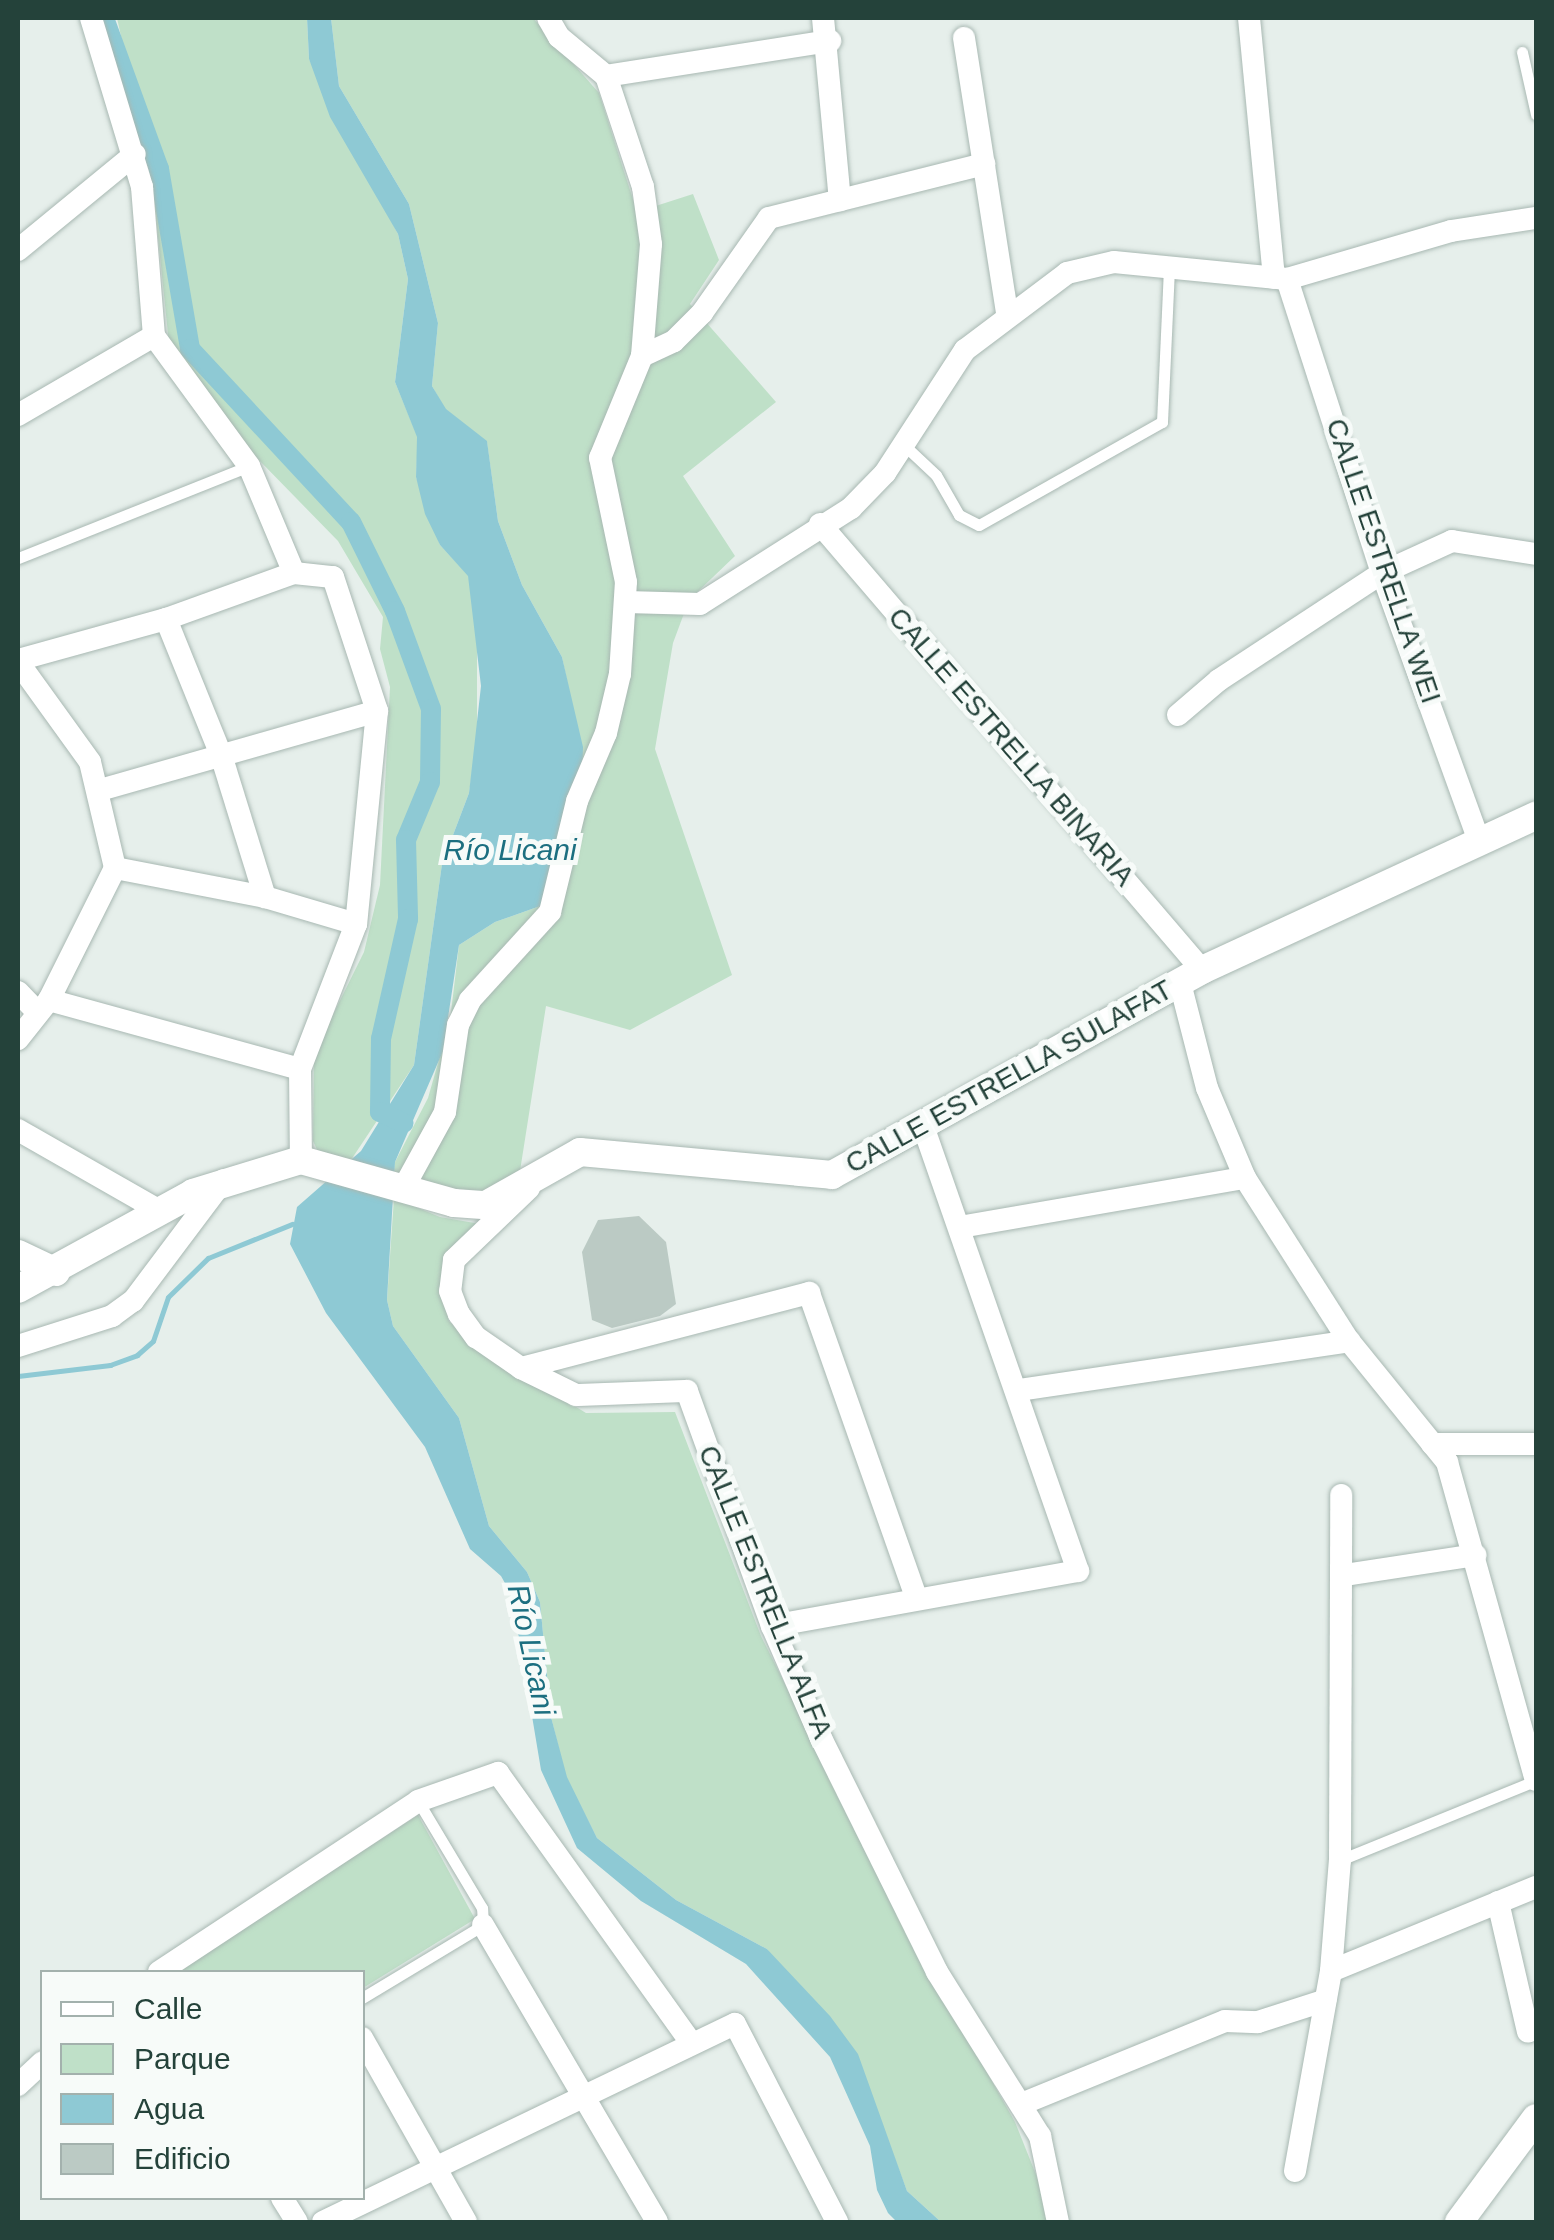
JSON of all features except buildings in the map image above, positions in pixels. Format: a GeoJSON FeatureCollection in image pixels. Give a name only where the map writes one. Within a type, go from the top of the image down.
{"type":"FeatureCollection","features":[{"type":"Feature","properties":{"kind":"street"},"geometry":{"type":"LineString","coordinates":[[91,18],[135,154],[154,336],[249,466],[294,573]]}},
{"type":"Feature","properties":{"kind":"street"},"geometry":{"type":"LineString","coordinates":[[400,1185],[445,1112],[458,1025],[470,1000],[523,946],[555,899],[577,801],[612,711],[626,602],[600,458],[642,356],[652,244],[644,188],[606,76],[559,37],[548,18]]}},
{"type":"Feature","properties":{"kind":"street"},"geometry":{"type":"LineString","coordinates":[[823,18],[830,41],[840,200]]}},
{"type":"Feature","properties":{"kind":"street","name":"CALLE ESTRELLA WEI"},"geometry":{"type":"LineString","coordinates":[[1249,18],[1280,279],[1480,842]]}},
{"type":"Feature","properties":{"kind":"street"},"geometry":{"type":"LineString","coordinates":[[964,38],[1007,313]]}},
{"type":"Feature","properties":{"kind":"street"},"geometry":{"type":"LineString","coordinates":[[606,76],[830,41]]}},
{"type":"Feature","properties":{"kind":"street"},"geometry":{"type":"LineString","coordinates":[[18,250],[135,154]]}},
{"type":"Feature","properties":{"kind":"street"},"geometry":{"type":"LineString","coordinates":[[642,356],[674,341],[702,313],[769,218],[984,164]]}},
{"type":"Feature","properties":{"kind":"street"},"geometry":{"type":"LineString","coordinates":[[626,602],[700,604],[870,490],[904,446],[965,350],[1007,313],[1067,272],[1114,262],[1280,279],[1452,230],[1536,218]]}},
{"type":"Feature","properties":{"kind":"street"},"geometry":{"type":"LineString","coordinates":[[18,415],[154,336]]}},
{"type":"Feature","properties":{"kind":"street","name":"CALLE ESTRELLA BINARIA"},"geometry":{"type":"LineString","coordinates":[[820,524],[1191,976],[1207,1088],[1245,1178],[1348,1340],[1447,1462],[1536,1780]]}},
{"type":"Feature","properties":{"kind":"street"},"geometry":{"type":"LineString","coordinates":[[1178,715],[1219,680],[1382,573],[1452,541],[1536,554]]}},
{"type":"Feature","properties":{"kind":"street"},"geometry":{"type":"LineString","coordinates":[[18,1039],[44,1006],[115,868],[100,790],[76,739],[18,661],[166,619],[294,573],[334,577],[376,710],[356,924],[300,1069],[312,1162],[224,1179],[56,1272],[18,1288]]}},
{"type":"Feature","properties":{"kind":"street"},"geometry":{"type":"LineString","coordinates":[[166,619],[221,755],[264,897]]}},
{"type":"Feature","properties":{"kind":"street"},"geometry":{"type":"LineString","coordinates":[[100,790],[376,710]]}},
{"type":"Feature","properties":{"kind":"street","name":"CALLE ESTRELLA SULAFAT"},"geometry":{"type":"LineString","coordinates":[[312,1162],[454,1204],[486,1204],[536,1181],[566,1158],[596,1151],[832,1175],[1191,976],[1536,816]]}},
{"type":"Feature","properties":{"kind":"street"},"geometry":{"type":"LineString","coordinates":[[115,868],[264,897],[356,924]]}},
{"type":"Feature","properties":{"kind":"street"},"geometry":{"type":"LineString","coordinates":[[18,992],[44,1006],[300,1069]]}},
{"type":"Feature","properties":{"kind":"street"},"geometry":{"type":"LineString","coordinates":[[772,1626],[1078,1571],[1019,1390],[923,1126]]}},
{"type":"Feature","properties":{"kind":"street"},"geometry":{"type":"LineString","coordinates":[[18,1130],[162,1212]]}},
{"type":"Feature","properties":{"kind":"street"},"geometry":{"type":"LineString","coordinates":[[960,1227],[1245,1178]]}},
{"type":"Feature","properties":{"kind":"street"},"geometry":{"type":"LineString","coordinates":[[18,1346],[112,1316],[134,1301],[224,1179]]}},
{"type":"Feature","properties":{"kind":"street","name":"CALLE ESTRELLA ALFA"},"geometry":{"type":"LineString","coordinates":[[536,1181],[449,1272],[458,1314],[476,1337],[521,1368],[576,1395],[686,1392],[772,1626],[928,1957],[1024,2104],[1051,2170],[1058,2222]]}},
{"type":"Feature","properties":{"kind":"street"},"geometry":{"type":"LineString","coordinates":[[18,1254],[56,1272]]}},
{"type":"Feature","properties":{"kind":"street"},"geometry":{"type":"LineString","coordinates":[[521,1368],[809,1292],[916,1598]]}},
{"type":"Feature","properties":{"kind":"street"},"geometry":{"type":"LineString","coordinates":[[1019,1390],[1348,1340]]}},
{"type":"Feature","properties":{"kind":"street"},"geometry":{"type":"LineString","coordinates":[[1432,1444],[1536,1444]]}},
{"type":"Feature","properties":{"kind":"street"},"geometry":{"type":"LineString","coordinates":[[1294,2171],[1326,2000],[1340,1860],[1345,1575],[1340,1496]]}},
{"type":"Feature","properties":{"kind":"street"},"geometry":{"type":"LineString","coordinates":[[1345,1575],[1476,1555]]}},
{"type":"Feature","properties":{"kind":"street"},"geometry":{"type":"LineString","coordinates":[[161,1970],[418,1801],[489,1774],[506,1778],[692,2044]]}},
{"type":"Feature","properties":{"kind":"street"},"geometry":{"type":"LineString","coordinates":[[1330,1971],[1536,1887]]}},
{"type":"Feature","properties":{"kind":"street"},"geometry":{"type":"LineString","coordinates":[[1498,1902],[1528,2032]]}},
{"type":"Feature","properties":{"kind":"street"},"geometry":{"type":"LineString","coordinates":[[484,1925],[587,2094],[657,2222]]}},
{"type":"Feature","properties":{"kind":"street"},"geometry":{"type":"LineString","coordinates":[[1024,2104],[1225,2021],[1258,2022],[1326,2000]]}},
{"type":"Feature","properties":{"kind":"street"},"geometry":{"type":"LineString","coordinates":[[323,2222],[735,2024],[837,2222]]}},
{"type":"Feature","properties":{"kind":"street"},"geometry":{"type":"LineString","coordinates":[[365,2043],[466,2222]]}},
{"type":"Feature","properties":{"kind":"street"},"geometry":{"type":"LineString","coordinates":[[18,2084],[40,2065]]}},
{"type":"Feature","properties":{"kind":"street"},"geometry":{"type":"LineString","coordinates":[[1458,2222],[1536,2118]]}},
{"type":"Feature","properties":{"kind":"street"},"geometry":{"type":"LineString","coordinates":[[283,2200],[297,2222]]}},
{"type":"Feature","properties":{"kind":"lane"},"geometry":{"type":"LineString","coordinates":[[1522,52],[1536,114]]}},
{"type":"Feature","properties":{"kind":"lane"},"geometry":{"type":"LineString","coordinates":[[904,446],[936,475],[959,516],[979,524],[1162,422],[1169,268]]}},
{"type":"Feature","properties":{"kind":"lane"},"geometry":{"type":"LineString","coordinates":[[18,558],[249,466]]}},
{"type":"Feature","properties":{"kind":"lane"},"geometry":{"type":"LineString","coordinates":[[1340,1860],[1536,1780]]}},
{"type":"Feature","properties":{"kind":"lane"},"geometry":{"type":"LineString","coordinates":[[365,1996],[484,1925],[482,1908],[418,1801]]}},
{"type":"Feature","properties":{"kind":"green space"},"geometry":{"type":"Polygon","coordinates":[[[117,18],[307,18],[309,59],[398,234],[408,279],[395,382],[418,438],[416,477],[440,545],[468,575],[477,609],[477,739],[469,793],[442,864],[414,1065],[351,1160],[319,1154],[313,1141],[314,1053],[364,952],[380,885],[390,687],[380,649],[383,617],[338,541],[257,458],[169,344],[152,178],[117,18]]]}},
{"type":"Feature","properties":{"kind":"green space"},"geometry":{"type":"Polygon","coordinates":[[[331,18],[533,18],[599,93],[637,212],[693,194],[719,260],[690,304],[776,402],[683,476],[735,556],[689,600],[673,643],[655,749],[732,975],[630,1030],[546,1006],[517,1190],[495,1199],[394,1174],[395,1162],[428,1098],[450,1021],[459,945],[495,922],[543,905],[570,695],[562,657],[522,585],[498,521],[487,442],[445,409],[432,386],[438,323],[409,204],[339,86],[331,18]]]}},
{"type":"Feature","properties":{"kind":"green space"},"geometry":{"type":"Polygon","coordinates":[[[394,1198],[440,1217],[486,1225],[440,1291],[449,1321],[467,1340],[586,1413],[675,1412],[761,1636],[920,1954],[1015,2122],[1055,2222],[941,2222],[907,2191],[870,2093],[767,1949],[676,1900],[597,1838],[566,1777],[551,1717],[540,1602],[527,1572],[489,1526],[459,1418],[393,1326],[387,1300],[394,1198]]]}},
{"type":"Feature","properties":{"kind":"green space"},"geometry":{"type":"Polygon","coordinates":[[[418,1815],[475,1919],[365,1987],[365,1970],[180,1970],[418,1815]]]}},
{"type":"Feature","properties":{"kind":"water","name":"Río Licani"},"geometry":{"type":"Polygon","coordinates":[[[307,18],[331,18],[339,86],[409,204],[438,323],[432,386],[446,409],[487,441],[498,521],[522,585],[562,657],[583,747],[582,787],[543,905],[495,922],[459,945],[443,1051],[395,1162],[387,1300],[393,1326],[459,1418],[489,1526],[527,1572],[540,1602],[551,1717],[567,1777],[597,1838],[676,1900],[767,1949],[830,2016],[858,2054],[907,2191],[941,2222],[897,2222],[888,2213],[877,2190],[870,2146],[830,2057],[746,1964],[641,1901],[577,1848],[541,1770],[512,1596],[501,1576],[470,1549],[425,1447],[326,1313],[290,1244],[297,1207],[361,1151],[414,1065],[442,864],[469,793],[481,686],[468,576],[440,545],[425,514],[416,477],[417,437],[395,382],[408,279],[398,234],[330,117],[309,59],[307,18]]]}},
{"type":"Feature","properties":{"kind":"waterway"},"geometry":{"type":"LineString","coordinates":[[104,18],[159,169],[190,349],[351,522],[395,611],[431,709],[430,782],[406,840],[408,919],[381,1039],[380,1112],[404,1123]]}},
{"type":"Feature","properties":{"kind":"waterway"},"geometry":{"type":"LineString","coordinates":[[18,1376],[110,1365],[137,1355],[153,1341],[168,1297],[208,1258],[292,1224]]}}]}
